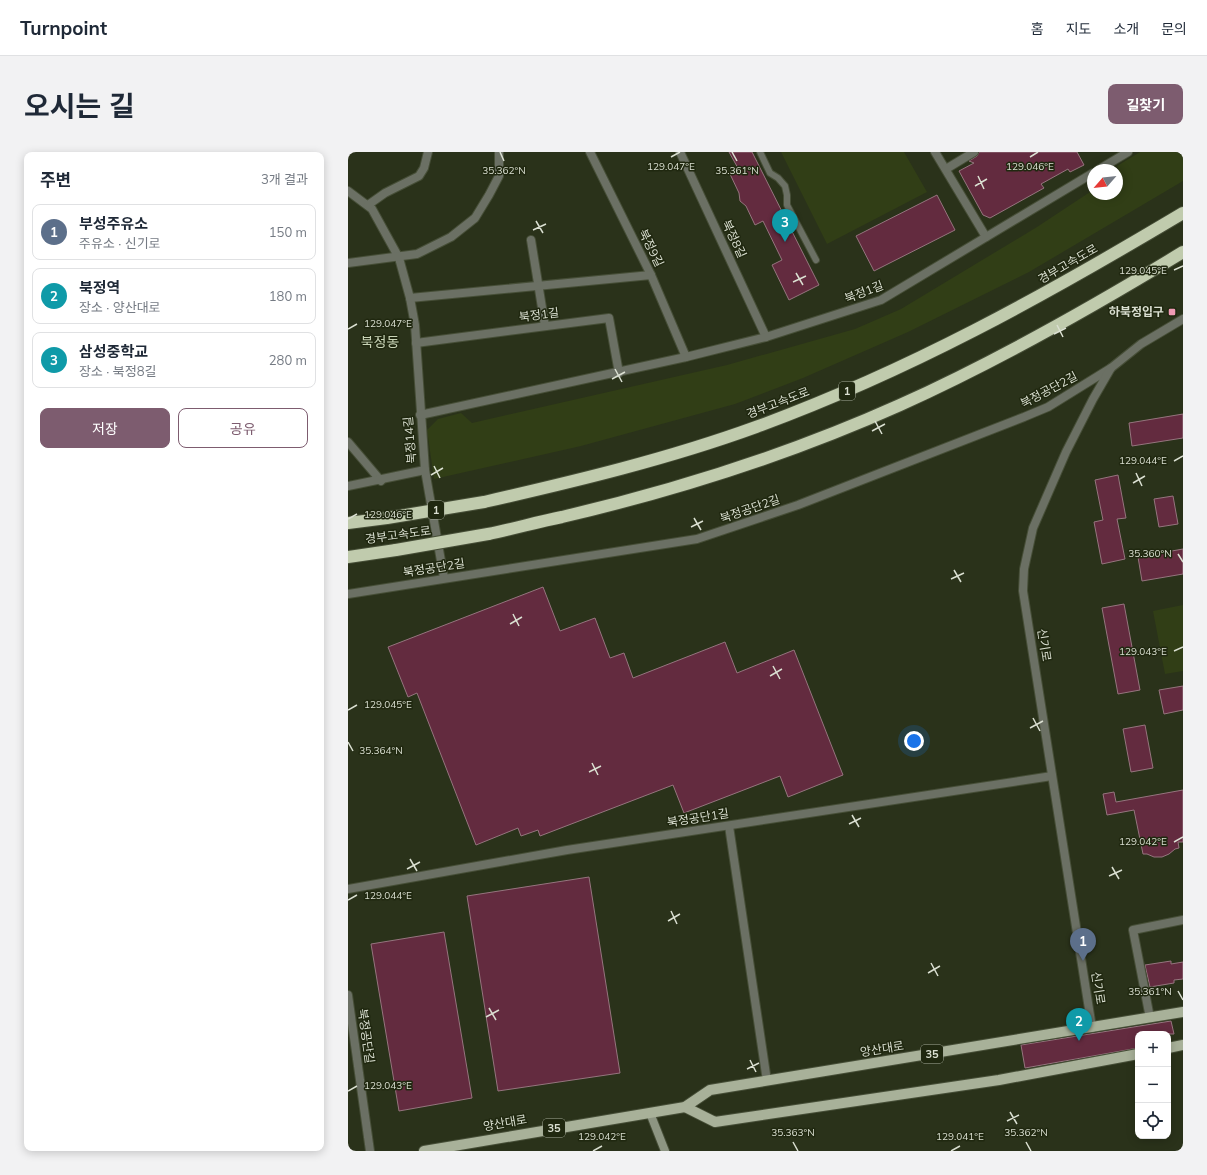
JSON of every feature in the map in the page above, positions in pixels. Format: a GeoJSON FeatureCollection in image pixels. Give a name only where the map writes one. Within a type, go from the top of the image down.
{"type":"FeatureCollection","features":[{"type":"Feature","properties":{"kind":"highway","name":"경부고속도로"},"geometry":{"type":"LineString","coordinates":[[348,523],[484,502],[600,474],[688,450],[756,427],[832,398],[906,365],[986,326],[1061,285],[1183,213]]}},
{"type":"Feature","properties":{"kind":"highway","name":"경부고속도로"},"geometry":{"type":"LineString","coordinates":[[348,557],[488,534],[663,491],[757,461],[899,406],[997,358],[1095,305],[1183,252]]}},
{"type":"Feature","properties":{"kind":"main road","name":"양산대로"},"geometry":{"type":"LineString","coordinates":[[424,1151],[685,1107],[710,1090],[1183,1012]]}},
{"type":"Feature","properties":{"kind":"main road"},"geometry":{"type":"LineString","coordinates":[[1171,1047],[1183,1045]]}},
{"type":"Feature","properties":{"kind":"main road"},"geometry":{"type":"LineString","coordinates":[[685,1107],[715,1122],[999,1080],[1135,1055]]}},
{"type":"Feature","properties":{"kind":"main road"},"geometry":{"type":"LineString","coordinates":[[650,1113],[665,1151]]}},
{"type":"Feature","properties":{"kind":"street"},"geometry":{"type":"LineString","coordinates":[[368,205],[385,193],[419,176],[424,168],[428,152]]}},
{"type":"Feature","properties":{"kind":"street"},"geometry":{"type":"LineString","coordinates":[[348,263],[399,258],[417,254],[451,237],[475,218],[499,176],[499,152]]}},
{"type":"Feature","properties":{"kind":"street","name":"북정9길"},"geometry":{"type":"LineString","coordinates":[[590,152],[651,275],[686,357]]}},
{"type":"Feature","properties":{"kind":"street","name":"북정8길"},"geometry":{"type":"LineString","coordinates":[[680,152],[766,337]]}},
{"type":"Feature","properties":{"kind":"street"},"geometry":{"type":"LineString","coordinates":[[935,152],[986,237]]}},
{"type":"Feature","properties":{"kind":"street"},"geometry":{"type":"LineString","coordinates":[[946,170],[974,152]]}},
{"type":"Feature","properties":{"kind":"street"},"geometry":{"type":"LineString","coordinates":[[1108,164],[1128,152]]}},
{"type":"Feature","properties":{"kind":"street","name":"북정1길"},"geometry":{"type":"LineString","coordinates":[[420,415],[619,373],[686,357],[766,337],[881,300],[1087,177]]}},
{"type":"Feature","properties":{"kind":"street","name":"북정14길"},"geometry":{"type":"LineString","coordinates":[[348,191],[372,209],[399,258],[410,298],[415,325],[420,415],[425,470],[444,578]]}},
{"type":"Feature","properties":{"kind":"street"},"geometry":{"type":"LineString","coordinates":[[531,240],[546,326]]}},
{"type":"Feature","properties":{"kind":"street"},"geometry":{"type":"LineString","coordinates":[[410,298],[651,275]]}},
{"type":"Feature","properties":{"kind":"street","name":"북정1길"},"geometry":{"type":"LineString","coordinates":[[416,343],[609,318],[619,373]]}},
{"type":"Feature","properties":{"kind":"street","name":"신기로"},"geometry":{"type":"LineString","coordinates":[[1092,1028],[1023,592],[1024,569],[1033,528],[1060,466],[1093,399],[1111,368],[1141,344],[1183,319]]}},
{"type":"Feature","properties":{"kind":"street","name":"북정공단2길"},"geometry":{"type":"LineString","coordinates":[[348,594],[689,540],[726,530],[798,505],[1048,407],[1111,368]]}},
{"type":"Feature","properties":{"kind":"street"},"geometry":{"type":"LineString","coordinates":[[348,442],[381,480]]}},
{"type":"Feature","properties":{"kind":"street"},"geometry":{"type":"LineString","coordinates":[[348,486],[425,470]]}},
{"type":"Feature","properties":{"kind":"street","name":"북정공단1길"},"geometry":{"type":"LineString","coordinates":[[348,889],[567,850],[1052,776]]}},
{"type":"Feature","properties":{"kind":"street"},"geometry":{"type":"LineString","coordinates":[[729,826],[767,1081]]}},
{"type":"Feature","properties":{"kind":"street"},"geometry":{"type":"LineString","coordinates":[[1150,1018],[1133,930],[1183,920]]}},
{"type":"Feature","properties":{"kind":"street","name":"북정공단길"},"geometry":{"type":"LineString","coordinates":[[348,995],[370,1151]]}},
{"type":"Feature","properties":{"kind":"lane"},"geometry":{"type":"LineString","coordinates":[[760,152],[770,173],[778,178],[785,186],[787,205],[816,260]]}},
{"type":"Feature","properties":{"kind":"green space"},"geometry":{"type":"Polygon","coordinates":[[[781,152],[904,152],[927,192],[827,244],[781,152]]]}},
{"type":"Feature","properties":{"kind":"green space"},"geometry":{"type":"Polygon","coordinates":[[[1140,152],[1183,152],[1183,181],[1029,272],[908,332],[803,378],[735,404],[581,446],[434,479],[427,430],[438,419],[461,413],[472,423],[727,365],[855,329],[901,309],[1037,227],[1087,194],[1087,200],[1123,200],[1123,164],[1120,164],[1140,152]]]}},
{"type":"Feature","properties":{"kind":"green space"},"geometry":{"type":"Polygon","coordinates":[[[1183,605],[1183,671],[1165,674],[1153,611],[1183,605]]]}},
{"type":"Feature","properties":{"kind":"building"},"geometry":{"type":"Polygon","coordinates":[[[729,152],[752,152],[819,285],[789,300],[772,265],[782,260],[763,221],[755,225],[746,206],[740,201],[739,193],[730,174],[739,170],[729,152]]]}},
{"type":"Feature","properties":{"kind":"building"},"geometry":{"type":"Polygon","coordinates":[[[979,152],[1077,152],[1084,165],[1070,172],[1068,169],[1041,184],[1044,188],[990,218],[983,215],[959,171],[974,163],[969,161],[977,156],[979,152]]]}},
{"type":"Feature","properties":{"kind":"building"},"geometry":{"type":"Polygon","coordinates":[[[937,195],[955,230],[874,271],[856,236],[937,195]]]}},
{"type":"Feature","properties":{"kind":"building"},"geometry":{"type":"Polygon","coordinates":[[[1183,414],[1183,438],[1132,446],[1129,423],[1183,414]]]}},
{"type":"Feature","properties":{"kind":"building"},"geometry":{"type":"Polygon","coordinates":[[[1118,475],[1126,518],[1117,519],[1125,559],[1102,564],[1094,522],[1103,520],[1095,480],[1118,475]]]}},
{"type":"Feature","properties":{"kind":"building"},"geometry":{"type":"Polygon","coordinates":[[[1173,496],[1178,524],[1159,527],[1154,499],[1173,496]]]}},
{"type":"Feature","properties":{"kind":"building"},"geometry":{"type":"Polygon","coordinates":[[[1183,549],[1183,574],[1142,581],[1138,557],[1183,549]]]}},
{"type":"Feature","properties":{"kind":"building"},"geometry":{"type":"Polygon","coordinates":[[[543,587],[560,631],[595,618],[610,658],[624,653],[633,678],[725,642],[737,673],[794,650],[843,775],[788,797],[780,776],[684,813],[673,785],[540,836],[538,830],[521,836],[518,828],[476,845],[417,693],[408,697],[388,647],[543,587]]]}},
{"type":"Feature","properties":{"kind":"building"},"geometry":{"type":"Polygon","coordinates":[[[1124,604],[1140,690],[1118,694],[1102,608],[1124,604]]]}},
{"type":"Feature","properties":{"kind":"building"},"geometry":{"type":"Polygon","coordinates":[[[1183,686],[1183,710],[1164,714],[1159,690],[1183,686]]]}},
{"type":"Feature","properties":{"kind":"building"},"geometry":{"type":"Polygon","coordinates":[[[1145,725],[1153,768],[1131,772],[1123,729],[1145,725]]]}},
{"type":"Feature","properties":{"kind":"building"},"geometry":{"type":"Polygon","coordinates":[[[1183,790],[1183,842],[1178,842],[1179,848],[1162,857],[1154,857],[1143,854],[1134,810],[1107,815],[1103,794],[1114,792],[1116,802],[1183,790]]]}},
{"type":"Feature","properties":{"kind":"building"},"geometry":{"type":"Polygon","coordinates":[[[589,877],[620,1073],[498,1091],[467,896],[589,877]]]}},
{"type":"Feature","properties":{"kind":"building"},"geometry":{"type":"Polygon","coordinates":[[[444,932],[472,1098],[399,1111],[371,944],[444,932]]]}},
{"type":"Feature","properties":{"kind":"building"},"geometry":{"type":"Polygon","coordinates":[[[1171,961],[1171,964],[1183,962],[1183,979],[1174,980],[1174,983],[1150,987],[1145,965],[1171,961]]]}},
{"type":"Feature","properties":{"kind":"building"},"geometry":{"type":"Polygon","coordinates":[[[1171,1021],[1174,1034],[1171,1034],[1171,1031],[1135,1031],[1135,1049],[1025,1068],[1021,1045],[1171,1021]]]}},
{"type":"Feature","properties":{"kind":"place","name":"삼성중학교"},"geometry":{"type":"Point","coordinates":[785,242]}},
{"type":"Feature","properties":{"kind":"place","name":"하북정입구"},"geometry":{"type":"Point","coordinates":[1172,312]}},
{"type":"Feature","properties":{"kind":"place","name":"부성주유소"},"geometry":{"type":"Point","coordinates":[1083,961]}},
{"type":"Feature","properties":{"kind":"place","name":"북정역"},"geometry":{"type":"Point","coordinates":[1079,1041]}},
{"type":"Feature","properties":{"kind":"district","name":"북정동"},"geometry":{"type":"Point","coordinates":[380,342]}}]}
